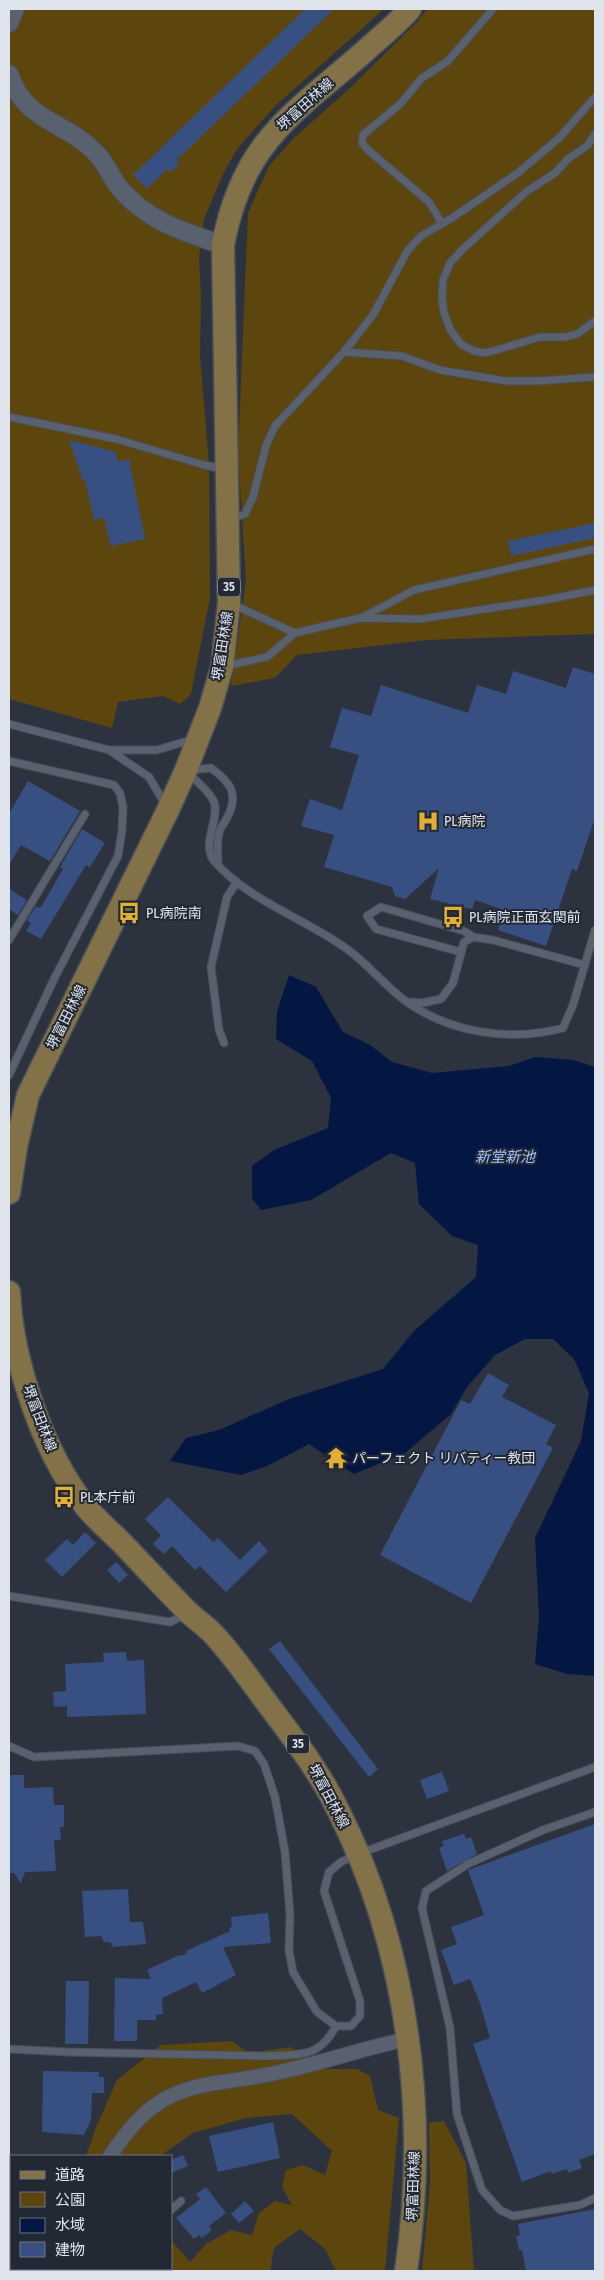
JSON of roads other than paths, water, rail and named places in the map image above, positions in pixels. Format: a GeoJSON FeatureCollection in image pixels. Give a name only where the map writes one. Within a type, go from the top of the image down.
{"type":"FeatureCollection","features":[{"type":"Feature","properties":{"kind":"main road","name":"堺富田林線"},"geometry":{"type":"LineString","coordinates":[[9,1193],[16,1147],[28,1095],[168,810],[210,708],[222,667],[229,603],[223,245],[229,213],[239,185],[254,157],[276,129],[298,107],[410,9]]}},
{"type":"Feature","properties":{"kind":"main road","name":"堺富田林線"},"geometry":{"type":"LineString","coordinates":[[9,1292],[17,1349],[32,1402],[48,1445],[84,1504],[189,1612],[214,1635],[309,1759],[337,1807],[358,1854],[377,1905],[394,1968],[408,2039],[414,2099],[415,2177],[411,2235],[406,2271]]}},
{"type":"Feature","properties":{"kind":"street"},"geometry":{"type":"LineString","coordinates":[[9,23],[15,9]]}},
{"type":"Feature","properties":{"kind":"street"},"geometry":{"type":"LineString","coordinates":[[9,74],[20,96],[29,108],[94,151],[118,186],[144,211],[164,224],[223,245]]}},
{"type":"Feature","properties":{"kind":"street"},"geometry":{"type":"LineString","coordinates":[[111,2155],[131,2126],[150,2108],[175,2094],[210,2085],[254,2078],[313,2065],[368,2048],[408,2039]]}},
{"type":"Feature","properties":{"kind":"lane"},"geometry":{"type":"LineString","coordinates":[[442,223],[429,202],[368,150],[362,143],[363,135],[400,104],[422,78],[448,61],[493,9]]}},
{"type":"Feature","properties":{"kind":"lane"},"geometry":{"type":"LineString","coordinates":[[227,519],[238,518],[245,514],[253,496],[266,446],[275,426],[344,352],[373,315],[408,250],[421,236],[452,218],[519,172],[560,136],[595,97]]}},
{"type":"Feature","properties":{"kind":"lane"},"geometry":{"type":"LineString","coordinates":[[595,134],[588,146],[568,158],[548,178],[526,192],[450,263],[443,280],[442,298],[444,313],[451,331],[461,344],[474,351],[486,353],[540,337],[565,337],[577,334],[595,321]]}},
{"type":"Feature","properties":{"kind":"lane"},"geometry":{"type":"LineString","coordinates":[[344,352],[402,356],[440,370],[506,381],[595,377]]}},
{"type":"Feature","properties":{"kind":"lane"},"geometry":{"type":"LineString","coordinates":[[9,417],[116,439],[204,465],[226,469]]}},
{"type":"Feature","properties":{"kind":"lane"},"geometry":{"type":"LineString","coordinates":[[360,618],[414,590],[595,549]]}},
{"type":"Feature","properties":{"kind":"lane"},"geometry":{"type":"LineString","coordinates":[[222,667],[267,657],[295,633],[360,618],[420,619],[545,600],[595,590]]}},
{"type":"Feature","properties":{"kind":"lane"},"geometry":{"type":"LineString","coordinates":[[229,603],[295,633]]}},
{"type":"Feature","properties":{"kind":"lane"},"geometry":{"type":"LineString","coordinates":[[9,724],[109,750],[157,750],[198,738]]}},
{"type":"Feature","properties":{"kind":"lane"},"geometry":{"type":"LineString","coordinates":[[109,750],[149,777],[168,810]]}},
{"type":"Feature","properties":{"kind":"lane"},"geometry":{"type":"LineString","coordinates":[[9,761],[114,785],[120,793],[122,807],[122,831],[118,856],[55,977],[9,1075]]}},
{"type":"Feature","properties":{"kind":"lane"},"geometry":{"type":"LineString","coordinates":[[186,770],[212,768],[228,780],[233,793],[229,815],[220,830],[218,865]]}},
{"type":"Feature","properties":{"kind":"lane"},"geometry":{"type":"LineString","coordinates":[[186,770],[210,795],[215,803],[210,849],[212,859],[223,872],[347,949],[407,1002],[433,1018],[462,1028],[512,1035],[563,1028],[573,1005],[595,930]]}},
{"type":"Feature","properties":{"kind":"lane"},"geometry":{"type":"LineString","coordinates":[[10,935],[85,814]]}},
{"type":"Feature","properties":{"kind":"lane"},"geometry":{"type":"LineString","coordinates":[[224,1043],[219,1030],[211,967],[227,897],[237,882]]}},
{"type":"Feature","properties":{"kind":"lane"},"geometry":{"type":"LineString","coordinates":[[461,952],[376,929],[367,916],[381,907],[464,931],[473,937],[493,940],[585,966]]}},
{"type":"Feature","properties":{"kind":"lane"},"geometry":{"type":"LineString","coordinates":[[407,1002],[422,1003],[441,999],[453,983],[464,942],[473,937]]}},
{"type":"Feature","properties":{"kind":"lane"},"geometry":{"type":"LineString","coordinates":[[9,1596],[170,1622],[189,1612]]}},
{"type":"Feature","properties":{"kind":"lane"},"geometry":{"type":"LineString","coordinates":[[9,1746],[34,1758],[238,1746],[255,1752],[264,1764],[272,1788],[286,1852],[290,1915],[289,1951],[293,1972],[318,2012],[336,2026],[351,2026],[360,2016],[360,2001],[324,1891],[329,1872],[342,1862],[358,1854],[595,1766]]}},
{"type":"Feature","properties":{"kind":"lane"},"geometry":{"type":"LineString","coordinates":[[595,1812],[543,1830],[468,1864],[426,1891],[422,1908],[450,2028],[457,2114],[482,2190],[500,2210],[513,2216],[580,2206],[595,2198]]}},
{"type":"Feature","properties":{"kind":"lane"},"geometry":{"type":"LineString","coordinates":[[9,2049],[269,2056],[295,2054],[319,2049],[330,2038],[336,2026]]}},
{"type":"Feature","properties":{"kind":"lane"},"geometry":{"type":"LineString","coordinates":[[172,2209],[181,2201]]}},
{"type":"Feature","properties":{"kind":"water","name":"新堂新池"},"geometry":{"type":"Polygon","coordinates":[[[289,975],[316,987],[343,1032],[370,1045],[392,1062],[432,1073],[509,1066],[535,1057],[573,1060],[595,1067],[595,1676],[567,1674],[535,1664],[539,1616],[535,1538],[581,1441],[589,1393],[574,1359],[553,1339],[525,1339],[495,1355],[467,1387],[451,1414],[405,1453],[354,1474],[309,1444],[267,1466],[241,1475],[170,1461],[186,1438],[219,1430],[289,1399],[383,1369],[414,1331],[476,1277],[478,1245],[452,1236],[419,1204],[415,1163],[391,1153],[311,1200],[261,1210],[252,1198],[252,1166],[274,1150],[328,1128],[331,1098],[312,1061],[276,1039],[277,1012],[289,975]]]}},
{"type":"Feature","properties":{"kind":"place","name":"PL病院"},"geometry":{"type":"Point","coordinates":[428,821]}},
{"type":"Feature","properties":{"kind":"place","name":"PL病院南"},"geometry":{"type":"Point","coordinates":[129,913]}},
{"type":"Feature","properties":{"kind":"place","name":"PL病院正面玄関前"},"geometry":{"type":"Point","coordinates":[453,917]}},
{"type":"Feature","properties":{"kind":"place","name":"パーフェクト リバティー教団"},"geometry":{"type":"Point","coordinates":[336,1458]}},
{"type":"Feature","properties":{"kind":"place","name":"PL本庁前"},"geometry":{"type":"Point","coordinates":[64,1497]}}]}
